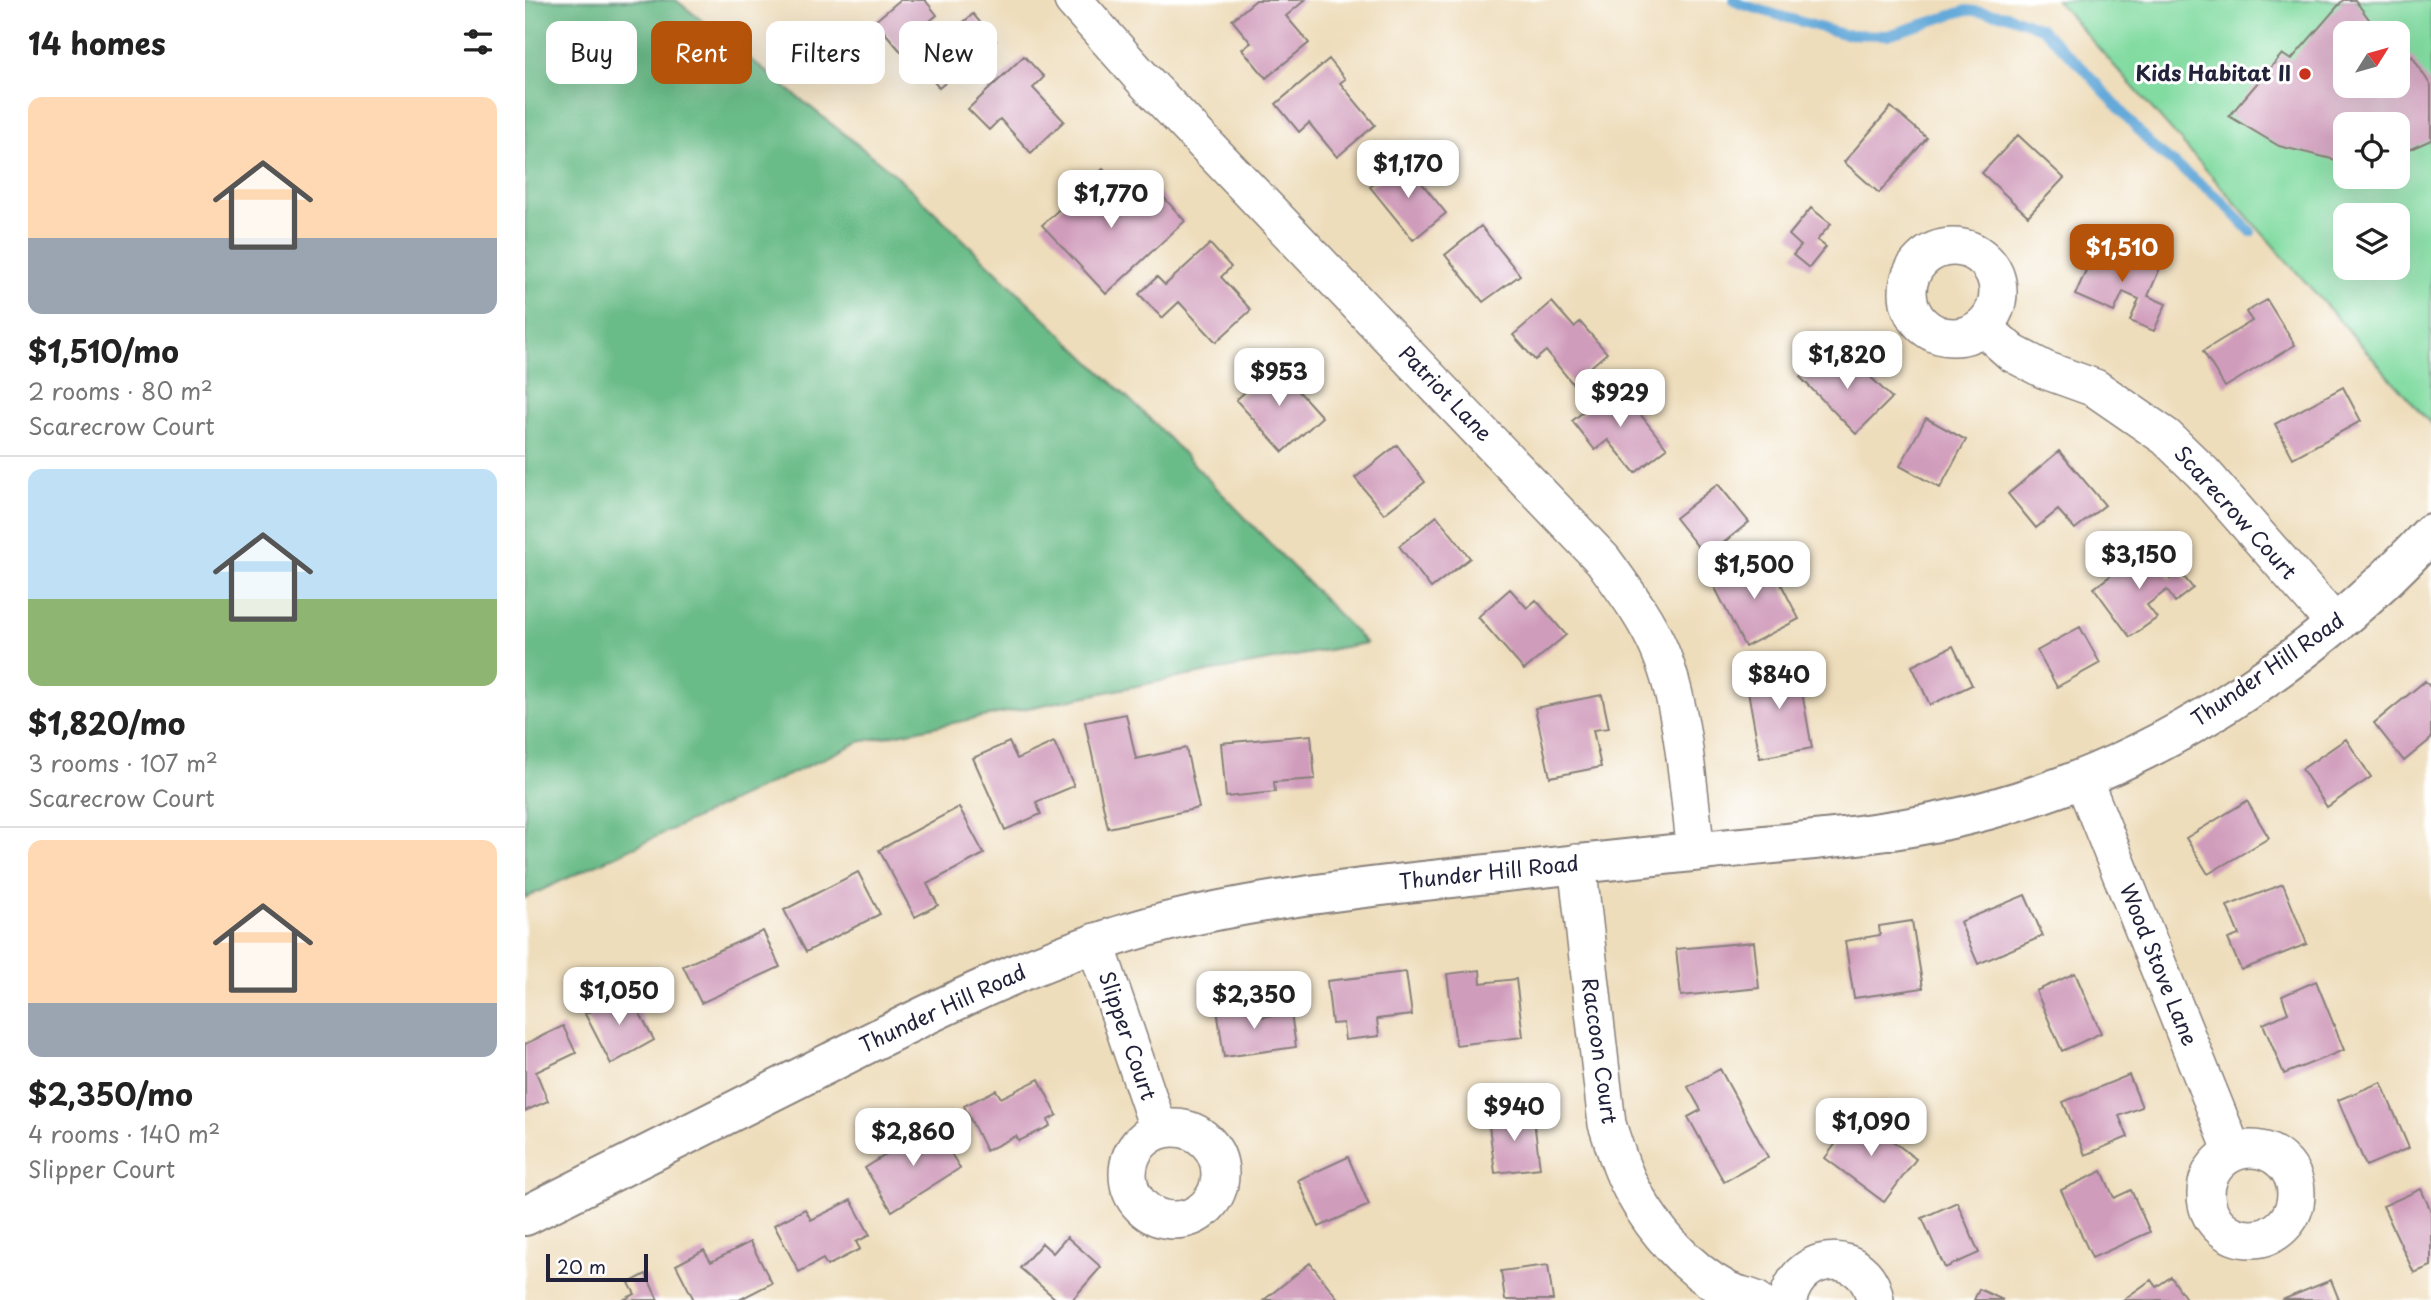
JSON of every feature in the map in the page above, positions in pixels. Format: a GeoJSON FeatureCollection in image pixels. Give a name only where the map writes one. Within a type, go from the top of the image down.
{"type":"FeatureCollection","features":[{"type":"Feature","properties":{"kind":"street","name":"Patriot Lane"},"geometry":{"type":"LineString","coordinates":[[1073,0],[1143,79],[1603,560],[1637,608],[1654,640],[1676,699],[1696,852]]}},
{"type":"Feature","properties":{"kind":"street","name":"Scarecrow Court"},"geometry":{"type":"LineString","coordinates":[[1983,327],[2012,353],[2045,370],[2095,388],[2166,437],[2203,473],[2336,625]]}},
{"type":"Feature","properties":{"kind":"street","name":"Thunder Hill Road"},"geometry":{"type":"LineString","coordinates":[[525,1216],[911,1022],[1002,980],[1095,942],[1168,922],[1247,905],[1359,888],[1577,863],[1874,834],[1988,810],[2083,779],[2162,742],[2222,708],[2336,625],[2398,569],[2431,533]]}},
{"type":"Feature","properties":{"kind":"street","name":"Wood Stove Lane"},"geometry":{"type":"LineString","coordinates":[[2083,779],[2233,1152]]}},
{"type":"Feature","properties":{"kind":"street","name":"Raccoon Court"},"geometry":{"type":"LineString","coordinates":[[1577,863],[1607,1124],[1620,1163],[1635,1197],[1666,1239],[1693,1267],[1725,1289],[1756,1300]]}},
{"type":"Feature","properties":{"kind":"street","name":"Slipper Court"},"geometry":{"type":"LineString","coordinates":[[1095,942],[1159,1130]]}},
{"type":"Feature","properties":{"kind":"street"},"geometry":{"type":"LineString","coordinates":[[1788,1300],[1790,1289],[1799,1275],[1811,1266],[1825,1261],[1841,1262],[1855,1268],[1867,1278],[1875,1300]]}},
{"type":"Feature","properties":{"kind":"green space"},"geometry":{"type":"Polygon","coordinates":[[[525,0],[676,0],[702,21],[651,21],[651,84],[752,84],[752,61],[766,72],[766,84],[781,84],[897,176],[1152,421],[1366,643],[859,742],[525,898],[525,0]]]}},
{"type":"Feature","properties":{"kind":"green space"},"geometry":{"type":"Polygon","coordinates":[[[2056,0],[2431,0],[2431,424],[2056,0]]]}},
{"type":"Feature","properties":{"kind":"building"},"geometry":{"type":"Polygon","coordinates":[[[900,0],[925,0],[937,15],[930,21],[899,21],[899,49],[885,33],[885,21],[875,21],[900,0]]]}},
{"type":"Feature","properties":{"kind":"building"},"geometry":{"type":"Polygon","coordinates":[[[1256,0],[1305,0],[1286,16],[1309,43],[1266,78],[1242,49],[1251,43],[1232,20],[1256,0]]]}},
{"type":"Feature","properties":{"kind":"building","name":"Kids Habitat II"},"geometry":{"type":"Polygon","coordinates":[[[2343,0],[2355,0],[2370,21],[2333,21],[2333,98],[2410,98],[2412,56],[2431,86],[2431,140],[2410,149],[2410,112],[2333,112],[2333,159],[2279,146],[2229,116],[2282,54],[2291,60],[2343,0]]]}},
{"type":"Feature","properties":{"kind":"building"},"geometry":{"type":"Polygon","coordinates":[[[973,14],[979,21],[965,21],[973,14]]]}},
{"type":"Feature","properties":{"kind":"building"},"geometry":{"type":"Polygon","coordinates":[[[1024,56],[1044,77],[1033,88],[1064,121],[1031,153],[1000,119],[989,130],[968,109],[1024,56]]]}},
{"type":"Feature","properties":{"kind":"building"},"geometry":{"type":"Polygon","coordinates":[[[1329,59],[1345,79],[1340,83],[1375,125],[1337,157],[1309,123],[1299,132],[1276,104],[1329,59]]]}},
{"type":"Feature","properties":{"kind":"building"},"geometry":{"type":"Polygon","coordinates":[[[1891,107],[1927,138],[1879,193],[1844,162],[1891,107]]]}},
{"type":"Feature","properties":{"kind":"building"},"geometry":{"type":"Polygon","coordinates":[[[2018,135],[2064,178],[2028,216],[1982,173],[2018,135]]]}},
{"type":"Feature","properties":{"kind":"building"},"geometry":{"type":"Polygon","coordinates":[[[1403,160],[1446,213],[1413,240],[1370,187],[1403,160]]]}},
{"type":"Feature","properties":{"kind":"building"},"geometry":{"type":"Polygon","coordinates":[[[1103,169],[1132,201],[1126,207],[1132,213],[1157,190],[1185,221],[1106,294],[1042,225],[1103,169]]]}},
{"type":"Feature","properties":{"kind":"building"},"geometry":{"type":"Polygon","coordinates":[[[1811,208],[1831,224],[1817,240],[1826,247],[1809,268],[1793,255],[1801,246],[1789,235],[1811,208]]]}},
{"type":"Feature","properties":{"kind":"building"},"geometry":{"type":"Polygon","coordinates":[[[1481,226],[1520,275],[1483,302],[1445,255],[1481,226]]]}},
{"type":"Feature","properties":{"kind":"building"},"geometry":{"type":"Polygon","coordinates":[[[2099,241],[2160,268],[2148,296],[2166,304],[2154,331],[2130,321],[2139,299],[2123,292],[2114,312],[2075,295],[2099,241]]]}},
{"type":"Feature","properties":{"kind":"building"},"geometry":{"type":"Polygon","coordinates":[[[1210,244],[1231,267],[1221,277],[1251,310],[1216,342],[1179,302],[1162,318],[1139,294],[1157,277],[1165,285],[1210,244]]]}},
{"type":"Feature","properties":{"kind":"building"},"geometry":{"type":"Polygon","coordinates":[[[2267,300],[2295,345],[2225,387],[2203,351],[2252,321],[2246,312],[2267,300]]]}},
{"type":"Feature","properties":{"kind":"building"},"geometry":{"type":"Polygon","coordinates":[[[1552,302],[1574,327],[1580,322],[1607,353],[1572,383],[1546,351],[1535,360],[1513,335],[1552,302]]]}},
{"type":"Feature","properties":{"kind":"building"},"geometry":{"type":"Polygon","coordinates":[[[1847,354],[1892,398],[1856,434],[1800,377],[1819,358],[1831,370],[1847,354]]]}},
{"type":"Feature","properties":{"kind":"building"},"geometry":{"type":"Polygon","coordinates":[[[1275,365],[1322,417],[1283,452],[1236,400],[1275,365]]]}},
{"type":"Feature","properties":{"kind":"building"},"geometry":{"type":"Polygon","coordinates":[[[1617,385],[1667,448],[1635,473],[1608,440],[1595,450],[1572,421],[1617,385]]]}},
{"type":"Feature","properties":{"kind":"building"},"geometry":{"type":"Polygon","coordinates":[[[2343,387],[2361,421],[2293,458],[2275,424],[2343,387]]]}},
{"type":"Feature","properties":{"kind":"building"},"geometry":{"type":"Polygon","coordinates":[[[1926,418],[1966,440],[1940,488],[1900,466],[1926,418]]]}},
{"type":"Feature","properties":{"kind":"building"},"geometry":{"type":"Polygon","coordinates":[[[1397,445],[1425,482],[1384,514],[1355,478],[1397,445]]]}},
{"type":"Feature","properties":{"kind":"building"},"geometry":{"type":"Polygon","coordinates":[[[2059,451],[2105,505],[2075,529],[2058,510],[2036,528],[2008,494],[2059,451]]]}},
{"type":"Feature","properties":{"kind":"building"},"geometry":{"type":"Polygon","coordinates":[[[1718,484],[1749,522],[1706,557],[1675,518],[1718,484]]]}},
{"type":"Feature","properties":{"kind":"building"},"geometry":{"type":"Polygon","coordinates":[[[1437,516],[1470,558],[1431,588],[1399,546],[1437,516]]]}},
{"type":"Feature","properties":{"kind":"building"},"geometry":{"type":"Polygon","coordinates":[[[2148,548],[2170,579],[2180,572],[2193,588],[2175,602],[2167,590],[2147,605],[2157,618],[2130,637],[2094,588],[2148,548]]]}},
{"type":"Feature","properties":{"kind":"building"},"geometry":{"type":"Polygon","coordinates":[[[1755,556],[1768,583],[1778,578],[1799,619],[1745,647],[1710,578],[1755,556]]]}},
{"type":"Feature","properties":{"kind":"building"},"geometry":{"type":"Polygon","coordinates":[[[1510,589],[1527,608],[1536,600],[1566,635],[1524,670],[1478,617],[1510,589]]]}},
{"type":"Feature","properties":{"kind":"building"},"geometry":{"type":"Polygon","coordinates":[[[2080,627],[2100,663],[2057,687],[2037,651],[2080,627]]]}},
{"type":"Feature","properties":{"kind":"building"},"geometry":{"type":"Polygon","coordinates":[[[1953,646],[1972,685],[1930,705],[1912,666],[1953,646]]]}},
{"type":"Feature","properties":{"kind":"building"},"geometry":{"type":"Polygon","coordinates":[[[1797,664],[1812,748],[1760,758],[1745,674],[1797,664]]]}},
{"type":"Feature","properties":{"kind":"building"},"geometry":{"type":"Polygon","coordinates":[[[2425,681],[2431,688],[2431,739],[2404,761],[2374,723],[2425,681]]]}},
{"type":"Feature","properties":{"kind":"building"},"geometry":{"type":"Polygon","coordinates":[[[1602,695],[1609,728],[1593,730],[1601,767],[1550,777],[1535,708],[1602,695]]]}},
{"type":"Feature","properties":{"kind":"building"},"geometry":{"type":"Polygon","coordinates":[[[1126,714],[1136,759],[1186,748],[1199,808],[1108,828],[1085,722],[1126,714]]]}},
{"type":"Feature","properties":{"kind":"building"},"geometry":{"type":"Polygon","coordinates":[[[1311,735],[1315,779],[1274,782],[1275,792],[1226,797],[1221,743],[1311,735]]]}},
{"type":"Feature","properties":{"kind":"building"},"geometry":{"type":"Polygon","coordinates":[[[2346,739],[2371,777],[2327,807],[2302,769],[2346,739]]]}},
{"type":"Feature","properties":{"kind":"building"},"geometry":{"type":"Polygon","coordinates":[[[1009,742],[1017,759],[1054,742],[1074,786],[1036,802],[1041,814],[1005,830],[973,758],[1009,742]]]}},
{"type":"Feature","properties":{"kind":"building"},"geometry":{"type":"Polygon","coordinates":[[[2247,801],[2269,838],[2208,874],[2186,838],[2247,801]]]}},
{"type":"Feature","properties":{"kind":"building"},"geometry":{"type":"Polygon","coordinates":[[[959,807],[984,854],[927,884],[938,905],[915,917],[879,850],[959,807]]]}},
{"type":"Feature","properties":{"kind":"building"},"geometry":{"type":"Polygon","coordinates":[[[858,872],[880,914],[806,952],[784,910],[858,872]]]}},
{"type":"Feature","properties":{"kind":"building"},"geometry":{"type":"Polygon","coordinates":[[[2283,884],[2307,944],[2241,970],[2228,939],[2239,935],[2227,906],[2283,884]]]}},
{"type":"Feature","properties":{"kind":"building"},"geometry":{"type":"Polygon","coordinates":[[[2025,895],[2043,936],[1978,964],[1960,922],[2025,895]]]}},
{"type":"Feature","properties":{"kind":"building"},"geometry":{"type":"Polygon","coordinates":[[[1912,921],[1923,988],[1854,998],[1845,941],[1880,935],[1879,926],[1912,921]]]}},
{"type":"Feature","properties":{"kind":"building"},"geometry":{"type":"Polygon","coordinates":[[[763,931],[780,967],[701,1003],[683,966],[763,931]]]}},
{"type":"Feature","properties":{"kind":"building"},"geometry":{"type":"Polygon","coordinates":[[[1754,942],[1759,988],[1681,996],[1676,949],[1754,942]]]}},
{"type":"Feature","properties":{"kind":"building"},"geometry":{"type":"Polygon","coordinates":[[[1480,970],[1481,983],[1516,979],[1523,1037],[1456,1045],[1447,974],[1480,970]]]}},
{"type":"Feature","properties":{"kind":"building"},"geometry":{"type":"Polygon","coordinates":[[[1406,972],[1412,1015],[1377,1019],[1379,1036],[1345,1040],[1343,1023],[1332,1024],[1327,981],[1406,972]]]}},
{"type":"Feature","properties":{"kind":"building"},"geometry":{"type":"Polygon","coordinates":[[[2075,973],[2101,1033],[2062,1051],[2036,991],[2075,973]]]}},
{"type":"Feature","properties":{"kind":"building"},"geometry":{"type":"Polygon","coordinates":[[[2316,981],[2344,1050],[2284,1074],[2263,1024],[2288,1013],[2282,996],[2316,981]]]}},
{"type":"Feature","properties":{"kind":"building"},"geometry":{"type":"Polygon","coordinates":[[[628,991],[654,1040],[611,1064],[585,1014],[628,991]]]}},
{"type":"Feature","properties":{"kind":"building"},"geometry":{"type":"Polygon","coordinates":[[[1259,1004],[1261,1017],[1291,1013],[1296,1047],[1224,1057],[1217,1009],[1259,1004]]]}},
{"type":"Feature","properties":{"kind":"building"},"geometry":{"type":"Polygon","coordinates":[[[563,1026],[576,1053],[536,1072],[548,1101],[525,1111],[525,1044],[563,1026]]]}},
{"type":"Feature","properties":{"kind":"building"},"geometry":{"type":"Polygon","coordinates":[[[1720,1069],[1768,1157],[1724,1182],[1688,1117],[1701,1110],[1688,1087],[1720,1069]]]}},
{"type":"Feature","properties":{"kind":"building"},"geometry":{"type":"Polygon","coordinates":[[[2129,1075],[2142,1107],[2119,1116],[2128,1137],[2085,1155],[2063,1102],[2129,1075]]]}},
{"type":"Feature","properties":{"kind":"building"},"geometry":{"type":"Polygon","coordinates":[[[1039,1079],[1057,1115],[1048,1120],[1050,1126],[1019,1141],[1016,1136],[986,1151],[964,1106],[996,1090],[1001,1098],[1039,1079]]]}},
{"type":"Feature","properties":{"kind":"building"},"geometry":{"type":"Polygon","coordinates":[[[2381,1082],[2409,1148],[2366,1166],[2338,1100],[2381,1082]]]}},
{"type":"Feature","properties":{"kind":"building"},"geometry":{"type":"Polygon","coordinates":[[[1533,1113],[1540,1168],[1495,1173],[1488,1118],[1533,1113]]]}},
{"type":"Feature","properties":{"kind":"building"},"geometry":{"type":"Polygon","coordinates":[[[1858,1114],[1916,1159],[1884,1202],[1825,1158],[1858,1114]]]}},
{"type":"Feature","properties":{"kind":"building"},"geometry":{"type":"Polygon","coordinates":[[[933,1125],[960,1168],[892,1211],[865,1168],[933,1125]]]}},
{"type":"Feature","properties":{"kind":"building"},"geometry":{"type":"Polygon","coordinates":[[[1348,1157],[1369,1205],[1319,1227],[1298,1180],[1348,1157]]]}},
{"type":"Feature","properties":{"kind":"building"},"geometry":{"type":"Polygon","coordinates":[[[2102,1171],[2114,1198],[2131,1190],[2150,1232],[2092,1258],[2061,1190],[2102,1171]]]}},
{"type":"Feature","properties":{"kind":"building"},"geometry":{"type":"Polygon","coordinates":[[[2421,1189],[2431,1211],[2431,1266],[2414,1273],[2383,1206],[2421,1189]]]}},
{"type":"Feature","properties":{"kind":"building"},"geometry":{"type":"Polygon","coordinates":[[[851,1200],[870,1235],[856,1242],[860,1249],[827,1266],[823,1259],[799,1272],[774,1225],[805,1209],[811,1220],[851,1200]]]}},
{"type":"Feature","properties":{"kind":"building"},"geometry":{"type":"Polygon","coordinates":[[[1957,1202],[1979,1253],[1945,1268],[1922,1218],[1957,1202]]]}},
{"type":"Feature","properties":{"kind":"building"},"geometry":{"type":"Polygon","coordinates":[[[1067,1237],[1101,1267],[1072,1300],[1057,1300],[1020,1268],[1042,1243],[1053,1253],[1067,1237]]]}},
{"type":"Feature","properties":{"kind":"building"},"geometry":{"type":"Polygon","coordinates":[[[750,1242],[772,1283],[739,1300],[694,1300],[676,1265],[704,1250],[711,1262],[750,1242]]]}},
{"type":"Feature","properties":{"kind":"building"},"geometry":{"type":"Polygon","coordinates":[[[1310,1263],[1339,1300],[1264,1300],[1310,1263]]]}},
{"type":"Feature","properties":{"kind":"building"},"geometry":{"type":"Polygon","coordinates":[[[1548,1265],[1553,1300],[1505,1300],[1501,1271],[1548,1265]]]}},
{"type":"Feature","properties":{"kind":"building"},"geometry":{"type":"Polygon","coordinates":[[[646,1274],[658,1300],[623,1300],[635,1294],[629,1283],[646,1274]]]}},
{"type":"Feature","properties":{"kind":"building"},"geometry":{"type":"Polygon","coordinates":[[[2171,1277],[2187,1300],[2123,1300],[2151,1280],[2156,1287],[2171,1277]]]}},
{"type":"Feature","properties":{"kind":"building"},"geometry":{"type":"Polygon","coordinates":[[[2331,1280],[2339,1300],[2282,1300],[2331,1280]]]}},
{"type":"Feature","properties":{"kind":"building"},"geometry":{"type":"Polygon","coordinates":[[[1979,1289],[2003,1300],[1974,1300],[1979,1289]]]}},
{"type":"Feature","properties":{"kind":"waterway"},"geometry":{"type":"LineString","coordinates":[[1734,0],[1843,34],[1888,35],[1967,10],[2007,15],[2041,28],[2083,68],[2154,148],[2220,199],[2251,232]]}},
{"type":"Feature","properties":{"kind":"place","name":"Kids Habitat II"},"geometry":{"type":"Point","coordinates":[2305,74]}}]}
